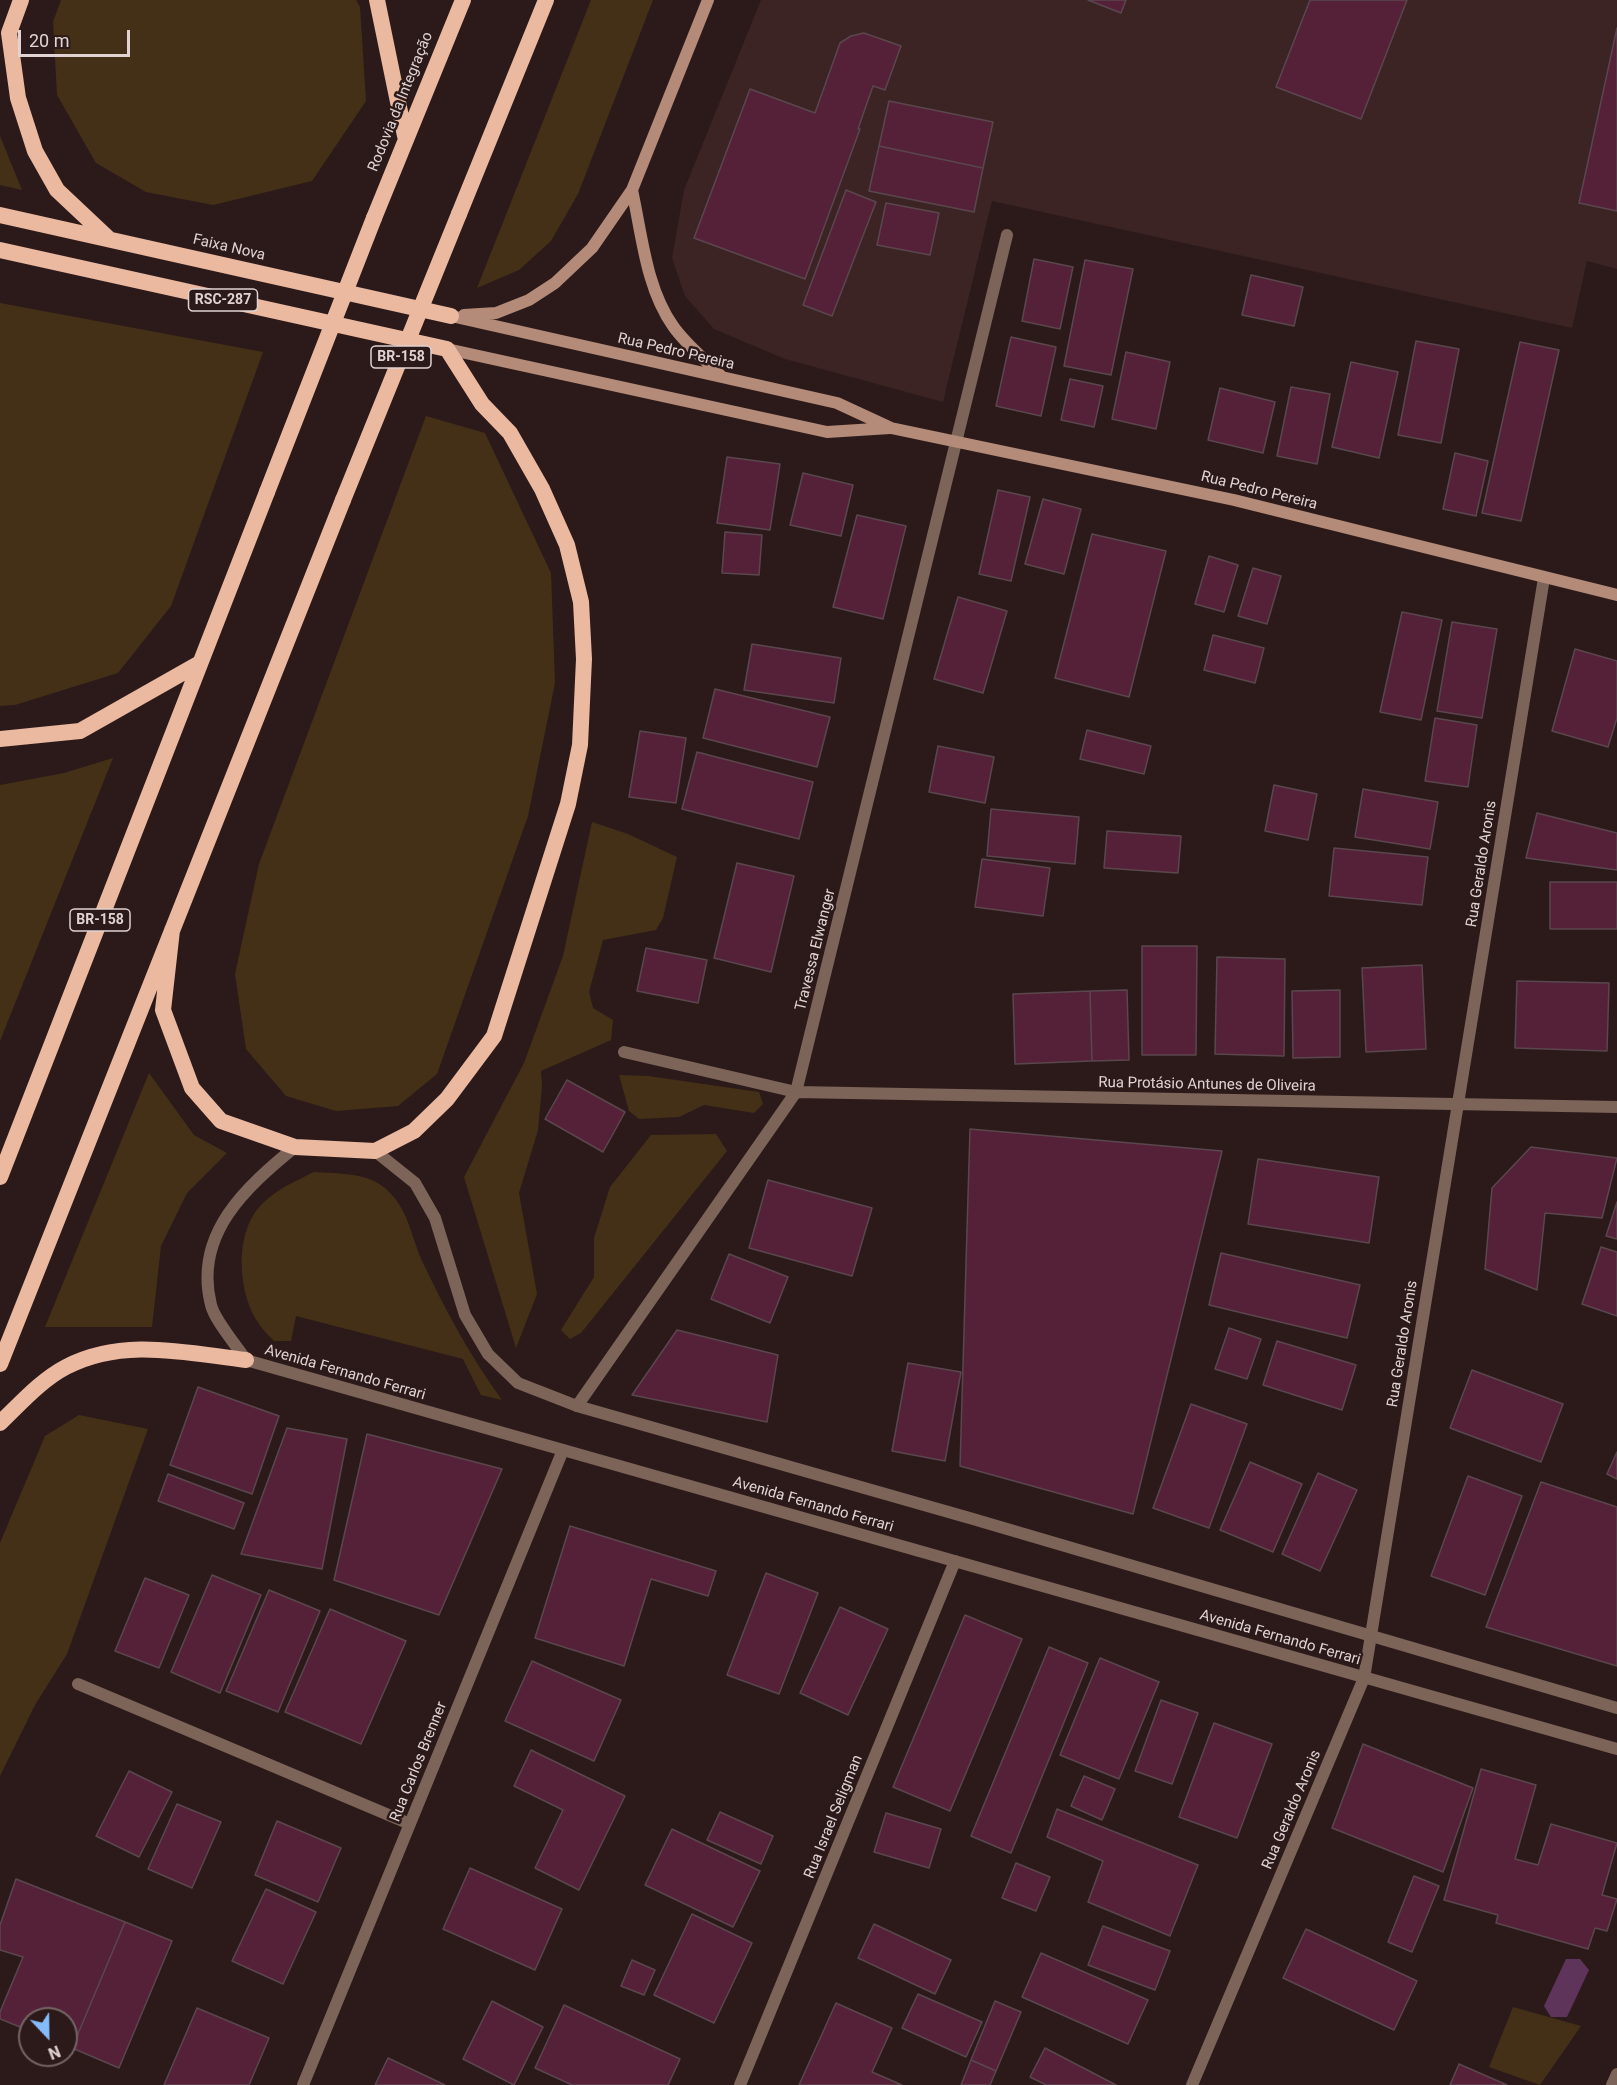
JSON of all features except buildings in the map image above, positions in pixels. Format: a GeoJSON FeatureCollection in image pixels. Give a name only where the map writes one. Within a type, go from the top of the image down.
{"type":"FeatureCollection","features":[{"type":"Feature","properties":{"kind":"highway"},"geometry":{"type":"LineString","coordinates":[[21,0],[9,33],[18,98],[35,152],[57,190],[108,239]]}},
{"type":"Feature","properties":{"kind":"highway"},"geometry":{"type":"LineString","coordinates":[[377,0],[405,136]]}},
{"type":"Feature","properties":{"kind":"highway","name":"Rodovia da Integração"},"geometry":{"type":"LineString","coordinates":[[200,663],[405,136],[463,0]]}},
{"type":"Feature","properties":{"kind":"highway","name":"BR-158"},"geometry":{"type":"LineString","coordinates":[[0,1364],[546,0]]}},
{"type":"Feature","properties":{"kind":"highway","name":"Faixa Nova"},"geometry":{"type":"LineString","coordinates":[[0,215],[451,316]]}},
{"type":"Feature","properties":{"kind":"highway","name":"RSC-287"},"geometry":{"type":"LineString","coordinates":[[0,250],[447,349]]}},
{"type":"Feature","properties":{"kind":"highway"},"geometry":{"type":"LineString","coordinates":[[172,930],[163,1010],[192,1088],[221,1121],[295,1147],[375,1151],[414,1131],[447,1098],[494,1036],[568,804],[580,745],[583,636],[581,602],[567,545],[542,489],[510,433],[482,404],[447,349]]}},
{"type":"Feature","properties":{"kind":"highway"},"geometry":{"type":"LineString","coordinates":[[0,739],[80,731],[200,663]]}},
{"type":"Feature","properties":{"kind":"highway","name":"BR-158"},"geometry":{"type":"LineString","coordinates":[[0,1177],[200,663]]}},
{"type":"Feature","properties":{"kind":"highway"},"geometry":{"type":"LineString","coordinates":[[0,1423],[35,1390],[66,1367],[112,1350],[153,1349],[246,1360]]}},
{"type":"Feature","properties":{"kind":"main road"},"geometry":{"type":"LineString","coordinates":[[451,316],[496,313],[529,300],[555,283],[592,248],[633,190],[708,0]]}},
{"type":"Feature","properties":{"kind":"main road"},"geometry":{"type":"LineString","coordinates":[[633,190],[650,274],[661,305],[674,327],[722,378]]}},
{"type":"Feature","properties":{"kind":"main road","name":"Rua Pedro Pereira"},"geometry":{"type":"LineString","coordinates":[[451,316],[837,404],[891,428],[1234,500],[1617,595]]}},
{"type":"Feature","properties":{"kind":"main road","name":"Rua Pedro Pereira"},"geometry":{"type":"LineString","coordinates":[[447,349],[827,432],[891,428]]}},
{"type":"Feature","properties":{"kind":"street","name":"Travessa Elwanger"},"geometry":{"type":"LineString","coordinates":[[577,1406],[796,1092],[1007,234]]}},
{"type":"Feature","properties":{"kind":"street","name":"Rua Geraldo Aronis"},"geometry":{"type":"LineString","coordinates":[[1192,2085],[1364,1678],[1544,578]]}},
{"type":"Feature","properties":{"kind":"street","name":"Rua Protásio Antunes de Oliveira"},"geometry":{"type":"LineString","coordinates":[[624,1052],[796,1092],[1617,1107]]}},
{"type":"Feature","properties":{"kind":"street","name":"Avenida Fernando Ferrari"},"geometry":{"type":"LineString","coordinates":[[295,1147],[253,1182],[228,1212],[212,1245],[209,1274],[212,1307],[246,1360],[1617,1749]]}},
{"type":"Feature","properties":{"kind":"street","name":"Avenida Fernando Ferrari"},"geometry":{"type":"LineString","coordinates":[[375,1151],[415,1183],[435,1218],[465,1315],[488,1354],[518,1383],[577,1406],[1617,1708]]}},
{"type":"Feature","properties":{"kind":"street","name":"Rua Carlos Brenner"},"geometry":{"type":"LineString","coordinates":[[303,2085],[563,1450]]}},
{"type":"Feature","properties":{"kind":"street","name":"Rua Israel Seligman"},"geometry":{"type":"LineString","coordinates":[[740,2085],[955,1561]]}},
{"type":"Feature","properties":{"kind":"street"},"geometry":{"type":"LineString","coordinates":[[78,1684],[410,1824]]}},
{"type":"Feature","properties":{"kind":"street"},"geometry":{"type":"LineString","coordinates":[[1612,2085],[1617,2074]]}},
{"type":"Feature","properties":{"kind":"shaded area"},"geometry":{"type":"Polygon","coordinates":[[[61,0],[356,0],[360,7],[366,101],[312,181],[213,205],[146,192],[96,163],[57,95],[53,22],[61,0]]]}},
{"type":"Feature","properties":{"kind":"shaded area"},"geometry":{"type":"Polygon","coordinates":[[[591,0],[653,0],[578,194],[551,241],[519,270],[477,288],[591,0]]]}},
{"type":"Feature","properties":{"kind":"shaded area"},"geometry":{"type":"Polygon","coordinates":[[[761,0],[1617,0],[1617,269],[1587,261],[1572,328],[992,201],[943,402],[785,359],[714,329],[685,296],[672,258],[684,190],[761,0]]]}},
{"type":"Feature","properties":{"kind":"shaded area"},"geometry":{"type":"Polygon","coordinates":[[[0,136],[22,190],[0,185],[0,136]]]}},
{"type":"Feature","properties":{"kind":"shaded area"},"geometry":{"type":"Polygon","coordinates":[[[0,303],[263,352],[171,606],[118,673],[15,705],[0,706],[0,303]]]}},
{"type":"Feature","properties":{"kind":"shaded area"},"geometry":{"type":"Polygon","coordinates":[[[426,416],[485,433],[551,573],[555,683],[528,816],[437,1074],[398,1106],[336,1111],[286,1096],[246,1049],[235,974],[259,864],[426,416]]]}},
{"type":"Feature","properties":{"kind":"shaded area"},"geometry":{"type":"Polygon","coordinates":[[[113,758],[0,1041],[0,785],[64,773],[113,758]]]}},
{"type":"Feature","properties":{"kind":"shaded area"},"geometry":{"type":"Polygon","coordinates":[[[592,822],[628,834],[677,857],[663,918],[656,930],[603,940],[589,992],[593,1008],[613,1020],[611,1040],[541,1071],[538,1130],[519,1193],[537,1294],[516,1348],[464,1177],[524,1063],[563,956],[592,822]]]}},
{"type":"Feature","properties":{"kind":"shaded area"},"geometry":{"type":"Polygon","coordinates":[[[149,1073],[194,1135],[227,1153],[187,1193],[161,1246],[152,1327],[45,1327],[149,1073]]]}},
{"type":"Feature","properties":{"kind":"shaded area"},"geometry":{"type":"Polygon","coordinates":[[[619,1075],[648,1076],[759,1092],[763,1104],[754,1113],[704,1105],[679,1117],[639,1119],[629,1111],[619,1075]]]}},
{"type":"Feature","properties":{"kind":"shaded area"},"geometry":{"type":"Polygon","coordinates":[[[716,1134],[727,1151],[581,1333],[570,1339],[561,1330],[594,1277],[594,1238],[610,1187],[651,1135],[716,1134]]]}},
{"type":"Feature","properties":{"kind":"shaded area"},"geometry":{"type":"Polygon","coordinates":[[[314,1172],[361,1176],[385,1188],[393,1196],[405,1214],[419,1254],[450,1317],[469,1351],[502,1400],[481,1395],[463,1359],[296,1316],[291,1341],[274,1341],[262,1328],[252,1312],[244,1285],[242,1254],[248,1226],[254,1214],[266,1200],[281,1189],[314,1172]]]}},
{"type":"Feature","properties":{"kind":"shaded area"},"geometry":{"type":"Polygon","coordinates":[[[79,1415],[148,1429],[67,1654],[35,1705],[0,1776],[0,1543],[45,1436],[79,1415]]]}},
{"type":"Feature","properties":{"kind":"shaded area"},"geometry":{"type":"Polygon","coordinates":[[[1566,1959],[1580,1959],[1589,1970],[1567,2017],[1551,2017],[1544,2006],[1566,1959]]]}},
{"type":"Feature","properties":{"kind":"shaded area"},"geometry":{"type":"Polygon","coordinates":[[[1513,2007],[1581,2026],[1540,2085],[1489,2067],[1513,2007]]]}}]}
